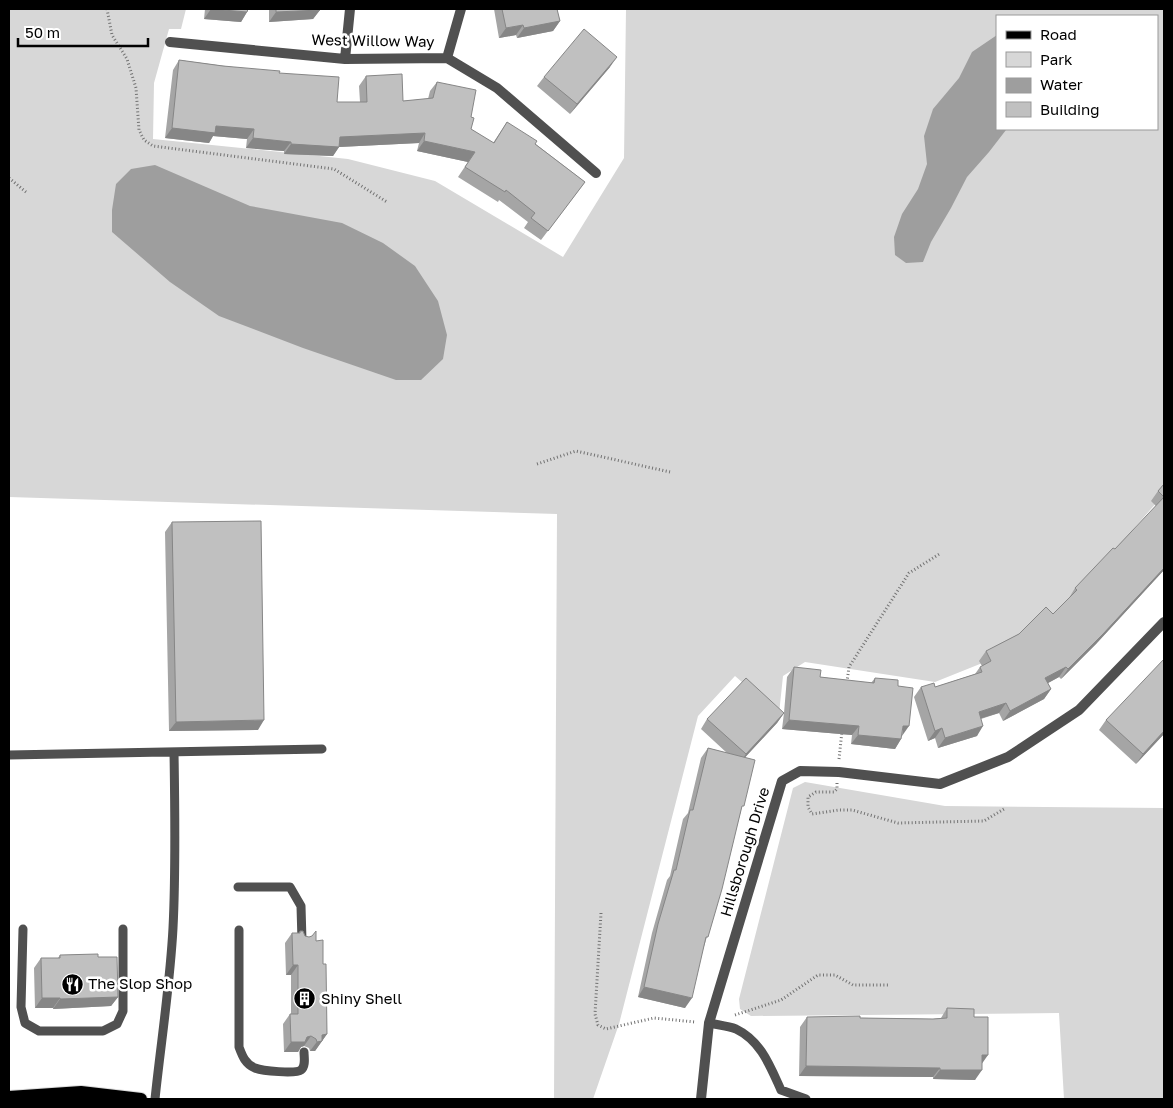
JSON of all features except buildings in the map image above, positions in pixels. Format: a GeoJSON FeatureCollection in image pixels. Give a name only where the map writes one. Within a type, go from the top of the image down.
{"type":"FeatureCollection","features":[{"type":"Feature","properties":{"kind":"main road"},"geometry":{"type":"LineString","coordinates":[[10,1098],[81,1092],[141,1099]]}},
{"type":"Feature","properties":{"kind":"street"},"geometry":{"type":"LineString","coordinates":[[345,59],[350,9]]}},
{"type":"Feature","properties":{"kind":"street"},"geometry":{"type":"LineString","coordinates":[[446,58],[461,9]]}},
{"type":"Feature","properties":{"kind":"street","name":"West Willow Way"},"geometry":{"type":"LineString","coordinates":[[170,42],[345,59],[446,58],[497,88],[596,172]]}},
{"type":"Feature","properties":{"kind":"street","name":"Hillsborough Drive"},"geometry":{"type":"LineString","coordinates":[[701,1099],[709,1024],[782,781],[800,771],[839,772],[940,784],[1008,757],[1078,710],[1164,622]]}},
{"type":"Feature","properties":{"kind":"lane"},"geometry":{"type":"LineString","coordinates":[[9,755],[322,750]]}},
{"type":"Feature","properties":{"kind":"lane"},"geometry":{"type":"LineString","coordinates":[[155,1099],[173,929],[175,889],[174,752]]}},
{"type":"Feature","properties":{"kind":"lane"},"geometry":{"type":"LineString","coordinates":[[238,887],[290,887],[301,906],[302,941]]}},
{"type":"Feature","properties":{"kind":"lane"},"geometry":{"type":"LineString","coordinates":[[23,929],[21,1007],[25,1024],[39,1031],[103,1031],[117,1024],[123,1011],[123,929]]}},
{"type":"Feature","properties":{"kind":"lane"},"geometry":{"type":"LineString","coordinates":[[239,930],[239,1047],[243,1058],[254,1068],[293,1073],[300,1071],[304,1065],[304,1052]]}},
{"type":"Feature","properties":{"kind":"lane"},"geometry":{"type":"LineString","coordinates":[[709,1024],[734,1028],[750,1037],[765,1055],[781,1090],[806,1099]]}},
{"type":"Feature","properties":{"kind":"lane"},"geometry":{"type":"LineString","coordinates":[[10,1098],[23,1099]]}},
{"type":"Feature","properties":{"kind":"path"},"geometry":{"type":"LineString","coordinates":[[107,9],[112,35],[127,59],[136,88],[139,130],[144,140],[152,146],[334,169],[388,202]]}},
{"type":"Feature","properties":{"kind":"path"},"geometry":{"type":"LineString","coordinates":[[9,178],[26,192]]}},
{"type":"Feature","properties":{"kind":"path"},"geometry":{"type":"LineString","coordinates":[[537,464],[576,452],[670,472]]}},
{"type":"Feature","properties":{"kind":"path"},"geometry":{"type":"LineString","coordinates":[[847,685],[849,666],[909,573],[941,553]]}},
{"type":"Feature","properties":{"kind":"path"},"geometry":{"type":"LineString","coordinates":[[843,722],[837,789],[834,792],[816,792],[808,797],[808,807],[812,814],[852,810],[898,823],[984,821],[1004,809]]}},
{"type":"Feature","properties":{"kind":"green space"},"geometry":{"type":"Polygon","coordinates":[[[9,9],[186,9],[181,29],[169,29],[154,83],[153,139],[348,159],[435,181],[563,257],[624,158],[626,9],[1164,9],[1164,494],[1035,642],[935,682],[805,662],[783,676],[779,714],[735,676],[698,716],[619,1024],[593,1099],[554,1099],[557,514],[9,497],[9,9]]]}},
{"type":"Feature","properties":{"kind":"green space"},"geometry":{"type":"Polygon","coordinates":[[[805,782],[945,806],[1164,808],[1164,1099],[1064,1099],[1059,1013],[751,1016],[740,1009],[739,999],[793,788],[805,782]]]}},
{"type":"Feature","properties":{"kind":"water"},"geometry":{"type":"Polygon","coordinates":[[[996,36],[996,130],[1006,130],[967,177],[931,242],[923,262],[906,263],[895,255],[894,237],[902,214],[918,189],[927,164],[924,136],[933,109],[959,78],[972,52],[996,36]]]}},
{"type":"Feature","properties":{"kind":"water"},"geometry":{"type":"Polygon","coordinates":[[[155,165],[250,206],[342,223],[383,243],[415,266],[438,301],[447,335],[443,359],[421,380],[396,380],[303,348],[219,316],[170,282],[112,232],[112,210],[116,184],[131,169],[155,165]]]}},
{"type":"Feature","properties":{"kind":"place","name":"The Slop Shop"},"geometry":{"type":"Point","coordinates":[72,984]}},
{"type":"Feature","properties":{"kind":"place","name":"Shiny Shell"},"geometry":{"type":"Point","coordinates":[305,999]}}]}
